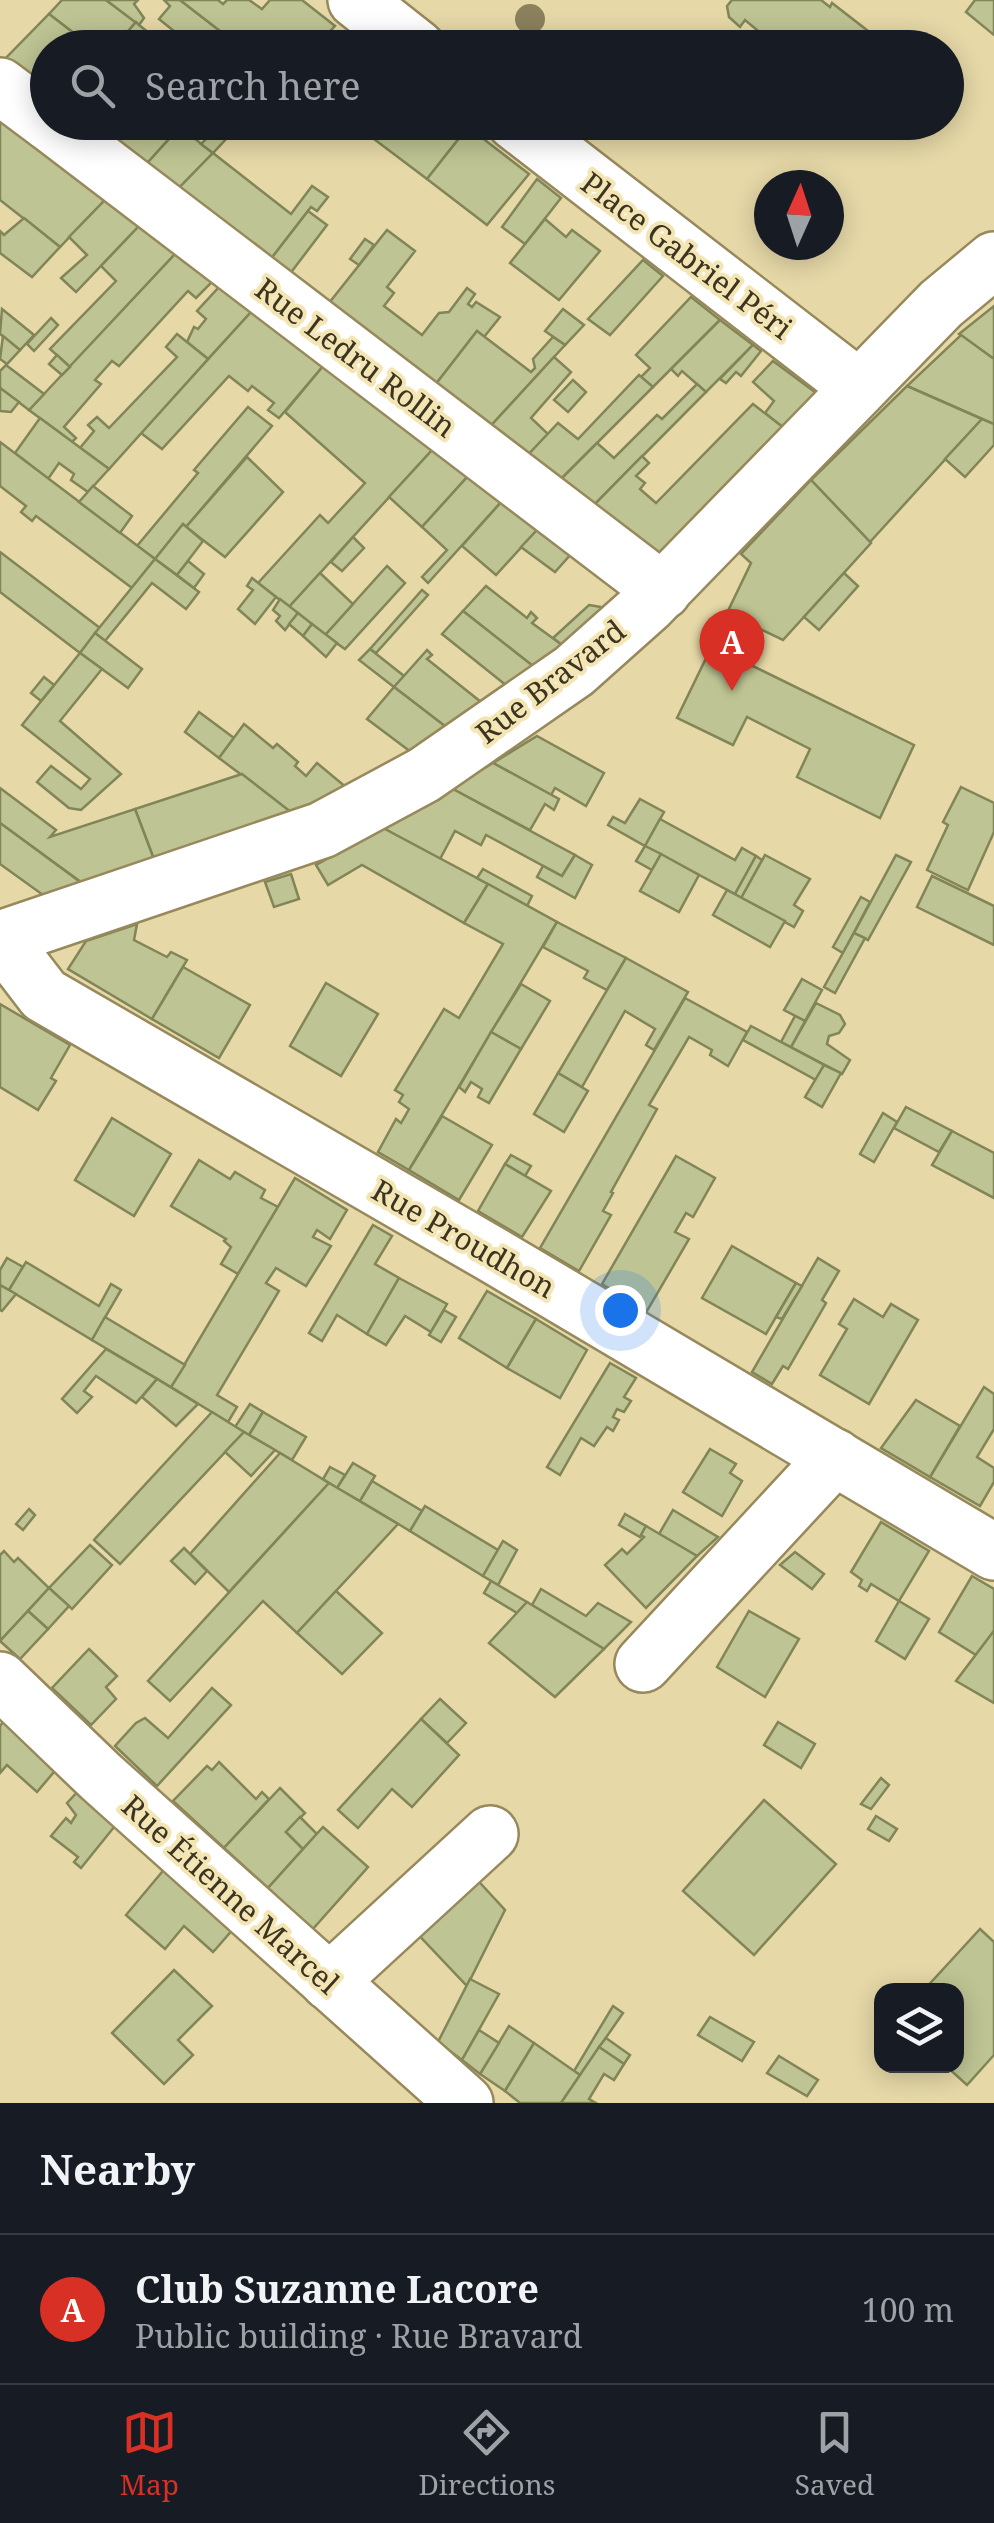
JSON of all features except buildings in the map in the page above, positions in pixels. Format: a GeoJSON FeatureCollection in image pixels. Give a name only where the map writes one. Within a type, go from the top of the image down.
{"type":"FeatureCollection","features":[{"type":"Feature","properties":{"kind":"street"},"geometry":{"type":"LineString","coordinates":[[356,0],[395,30]]}},
{"type":"Feature","properties":{"kind":"street","name":"Rue Ledru Rollin"},"geometry":{"type":"LineString","coordinates":[[0,86],[30,108]]}},
{"type":"Feature","properties":{"kind":"street","name":"Rue Ledru Rollin"},"geometry":{"type":"LineString","coordinates":[[72,140],[663,590]]}},
{"type":"Feature","properties":{"kind":"street","name":"Place Gabriel Péri"},"geometry":{"type":"LineString","coordinates":[[538,140],[858,387]]}},
{"type":"Feature","properties":{"kind":"street","name":"Rue Bravard"},"geometry":{"type":"LineString","coordinates":[[0,939],[322,830],[424,775],[574,671],[663,590],[941,304],[994,260]]}},
{"type":"Feature","properties":{"kind":"street","name":"Rue Proudhon"},"geometry":{"type":"LineString","coordinates":[[0,939],[44,994],[994,1552]]}},
{"type":"Feature","properties":{"kind":"street"},"geometry":{"type":"LineString","coordinates":[[643,1664],[835,1457]]}},
{"type":"Feature","properties":{"kind":"street","name":"Rue Étienne Marcel"},"geometry":{"type":"LineString","coordinates":[[0,1680],[102,1777],[465,2103]]}},
{"type":"Feature","properties":{"kind":"street"},"geometry":{"type":"LineString","coordinates":[[329,1982],[490,1834]]}},
{"type":"Feature","properties":{"kind":"place","name":"Club Suzanne Lacore"},"geometry":{"type":"Point","coordinates":[732,691]}}]}
